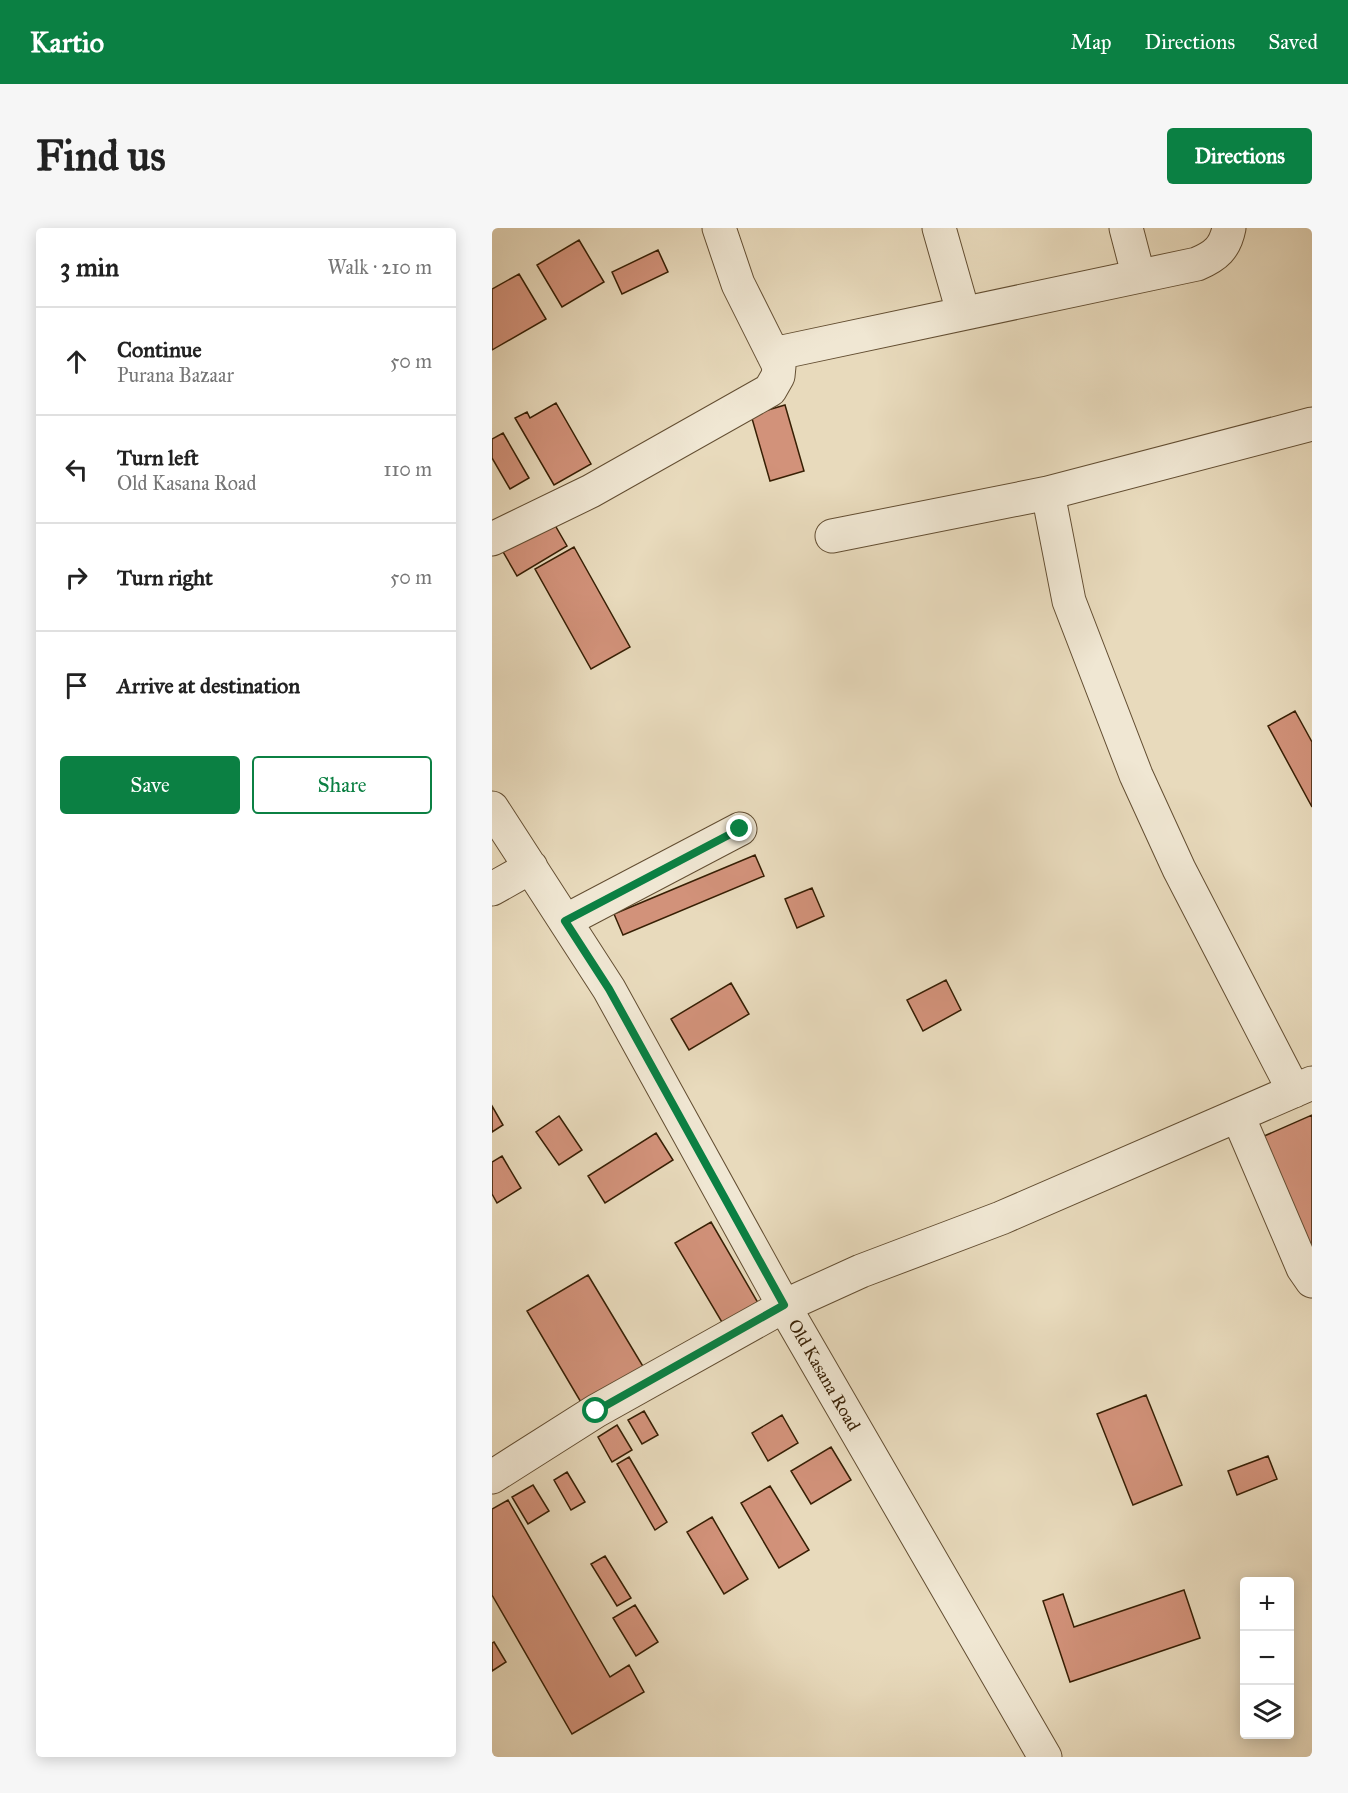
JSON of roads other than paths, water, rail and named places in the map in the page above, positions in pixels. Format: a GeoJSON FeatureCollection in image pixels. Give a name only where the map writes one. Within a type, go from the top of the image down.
{"type":"FeatureCollection","features":[{"type":"Feature","properties":{"kind":"street"},"geometry":{"type":"LineString","coordinates":[[492,539],[591,491],[754,402],[770,390],[778,376],[779,366],[738,284],[719,228]]}},
{"type":"Feature","properties":{"kind":"street"},"geometry":{"type":"LineString","coordinates":[[939,228],[963,312]]}},
{"type":"Feature","properties":{"kind":"street"},"geometry":{"type":"LineString","coordinates":[[1126,228],[1138,274]]}},
{"type":"Feature","properties":{"kind":"street"},"geometry":{"type":"LineString","coordinates":[[773,354],[1138,274],[1197,264],[1214,257],[1226,242],[1229,228]]}},
{"type":"Feature","properties":{"kind":"street"},"geometry":{"type":"LineString","coordinates":[[832,536],[1048,493],[1312,424]]}},
{"type":"Feature","properties":{"kind":"street"},"geometry":{"type":"LineString","coordinates":[[492,1477],[596,1411],[784,1305],[861,1271],[1001,1218],[1303,1087],[1179,869],[1136,775],[1069,601],[1048,493]]}},
{"type":"Feature","properties":{"kind":"street","name":"Old Kasana Road"},"geometry":{"type":"LineString","coordinates":[[492,808],[609,989],[784,1305],[1044,1757]]}},
{"type":"Feature","properties":{"kind":"street"},"geometry":{"type":"LineString","coordinates":[[565,921],[740,829]]}},
{"type":"Feature","properties":{"kind":"street"},"geometry":{"type":"LineString","coordinates":[[492,890],[531,867]]}},
{"type":"Feature","properties":{"kind":"street"},"geometry":{"type":"LineString","coordinates":[[1238,1116],[1303,1268],[1312,1281]]}}]}
